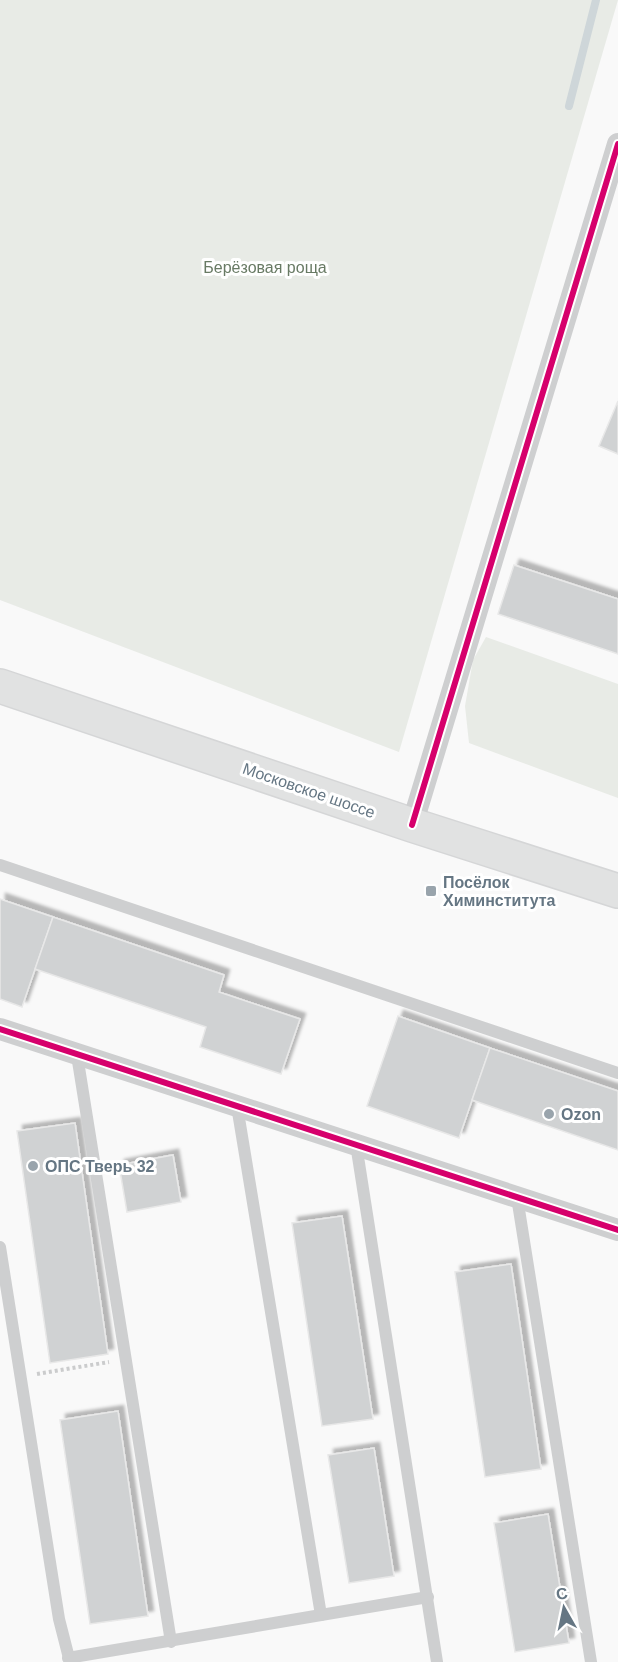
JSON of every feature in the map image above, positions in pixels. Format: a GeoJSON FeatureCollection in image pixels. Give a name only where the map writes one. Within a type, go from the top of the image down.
{"type":"FeatureCollection","features":[{"type":"Feature","properties":{"kind":"main road","name":"Московское шоссе"},"geometry":{"type":"LineString","coordinates":[[0,686],[412,825],[618,891]]}},
{"type":"Feature","properties":{"kind":"street"},"geometry":{"type":"LineString","coordinates":[[412,825],[618,144]]}},
{"type":"Feature","properties":{"kind":"street"},"geometry":{"type":"LineString","coordinates":[[0,1029],[618,1230]]}},
{"type":"Feature","properties":{"kind":"lane"},"geometry":{"type":"LineString","coordinates":[[0,866],[618,1073]]}},
{"type":"Feature","properties":{"kind":"lane"},"geometry":{"type":"LineString","coordinates":[[77,1055],[171,1642]]}},
{"type":"Feature","properties":{"kind":"lane"},"geometry":{"type":"LineString","coordinates":[[237,1106],[321,1615]]}},
{"type":"Feature","properties":{"kind":"lane"},"geometry":{"type":"LineString","coordinates":[[356,1144],[437,1662]]}},
{"type":"Feature","properties":{"kind":"lane"},"geometry":{"type":"LineString","coordinates":[[517,1197],[591,1662]]}},
{"type":"Feature","properties":{"kind":"lane"},"geometry":{"type":"LineString","coordinates":[[0,1247],[59,1619],[69,1660],[428,1597]]}},
{"type":"Feature","properties":{"kind":"path"},"geometry":{"type":"LineString","coordinates":[[21,1377],[127,1359]]}},
{"type":"Feature","properties":{"kind":"green space","name":"Берёзовая роща"},"geometry":{"type":"Polygon","coordinates":[[[0,0],[618,0],[399,752],[0,600],[0,0]]]}},
{"type":"Feature","properties":{"kind":"green space"},"geometry":{"type":"Polygon","coordinates":[[[486,637],[618,684],[618,798],[469,743],[465,706],[473,660],[486,637]]]}},
{"type":"Feature","properties":{"kind":"building"},"geometry":{"type":"Polygon","coordinates":[[[618,401],[618,454],[599,446],[618,401]]]}},
{"type":"Feature","properties":{"kind":"building"},"geometry":{"type":"Polygon","coordinates":[[[514,565],[618,599],[618,654],[498,614],[514,565]]]}},
{"type":"Feature","properties":{"kind":"building"},"geometry":{"type":"Polygon","coordinates":[[[0,899],[53,917],[22,1007],[0,999],[0,899]]]}},
{"type":"Feature","properties":{"kind":"building"},"geometry":{"type":"Polygon","coordinates":[[[53,917],[224,975],[219,992],[300,1019],[281,1074],[200,1047],[206,1027],[35,969],[53,917]]]}},
{"type":"Feature","properties":{"kind":"building"},"geometry":{"type":"Polygon","coordinates":[[[398,1016],[490,1048],[459,1138],[367,1106],[398,1016]]]}},
{"type":"Feature","properties":{"kind":"building"},"geometry":{"type":"Polygon","coordinates":[[[490,1048],[618,1091],[618,1150],[472,1100],[490,1048]]]}},
{"type":"Feature","properties":{"kind":"building"},"geometry":{"type":"Polygon","coordinates":[[[75,1123],[108,1354],[50,1363],[17,1131],[75,1123]]]}},
{"type":"Feature","properties":{"kind":"building"},"geometry":{"type":"Polygon","coordinates":[[[173,1155],[181,1202],[127,1212],[119,1165],[173,1155]]]}},
{"type":"Feature","properties":{"kind":"building"},"geometry":{"type":"Polygon","coordinates":[[[342,1216],[373,1419],[322,1426],[292,1223],[342,1216]]]}},
{"type":"Feature","properties":{"kind":"building"},"geometry":{"type":"Polygon","coordinates":[[[511,1264],[541,1469],[485,1477],[455,1272],[511,1264]]]}},
{"type":"Feature","properties":{"kind":"building"},"geometry":{"type":"Polygon","coordinates":[[[118,1411],[148,1616],[90,1624],[60,1420],[118,1411]]]}},
{"type":"Feature","properties":{"kind":"building"},"geometry":{"type":"Polygon","coordinates":[[[374,1448],[394,1576],[349,1583],[328,1455],[374,1448]]]}},
{"type":"Feature","properties":{"kind":"building"},"geometry":{"type":"Polygon","coordinates":[[[548,1514],[569,1643],[515,1652],[494,1523],[548,1514]]]}},
{"type":"Feature","properties":{"kind":"waterway"},"geometry":{"type":"LineString","coordinates":[[569,106],[596,0]]}},
{"type":"Feature","properties":{"kind":"cycle path"},"geometry":{"type":"LineString","coordinates":[[412,825],[618,144]]}},
{"type":"Feature","properties":{"kind":"cycle path"},"geometry":{"type":"LineString","coordinates":[[0,1029],[618,1230]]}},
{"type":"Feature","properties":{"kind":"place","name":"Посёлок Химинститута"},"geometry":{"type":"Point","coordinates":[431,891]}},
{"type":"Feature","properties":{"kind":"place","name":"Ozon"},"geometry":{"type":"Point","coordinates":[549,1114]}},
{"type":"Feature","properties":{"kind":"place","name":"ОПС Тверь 32"},"geometry":{"type":"Point","coordinates":[33,1166]}}]}
